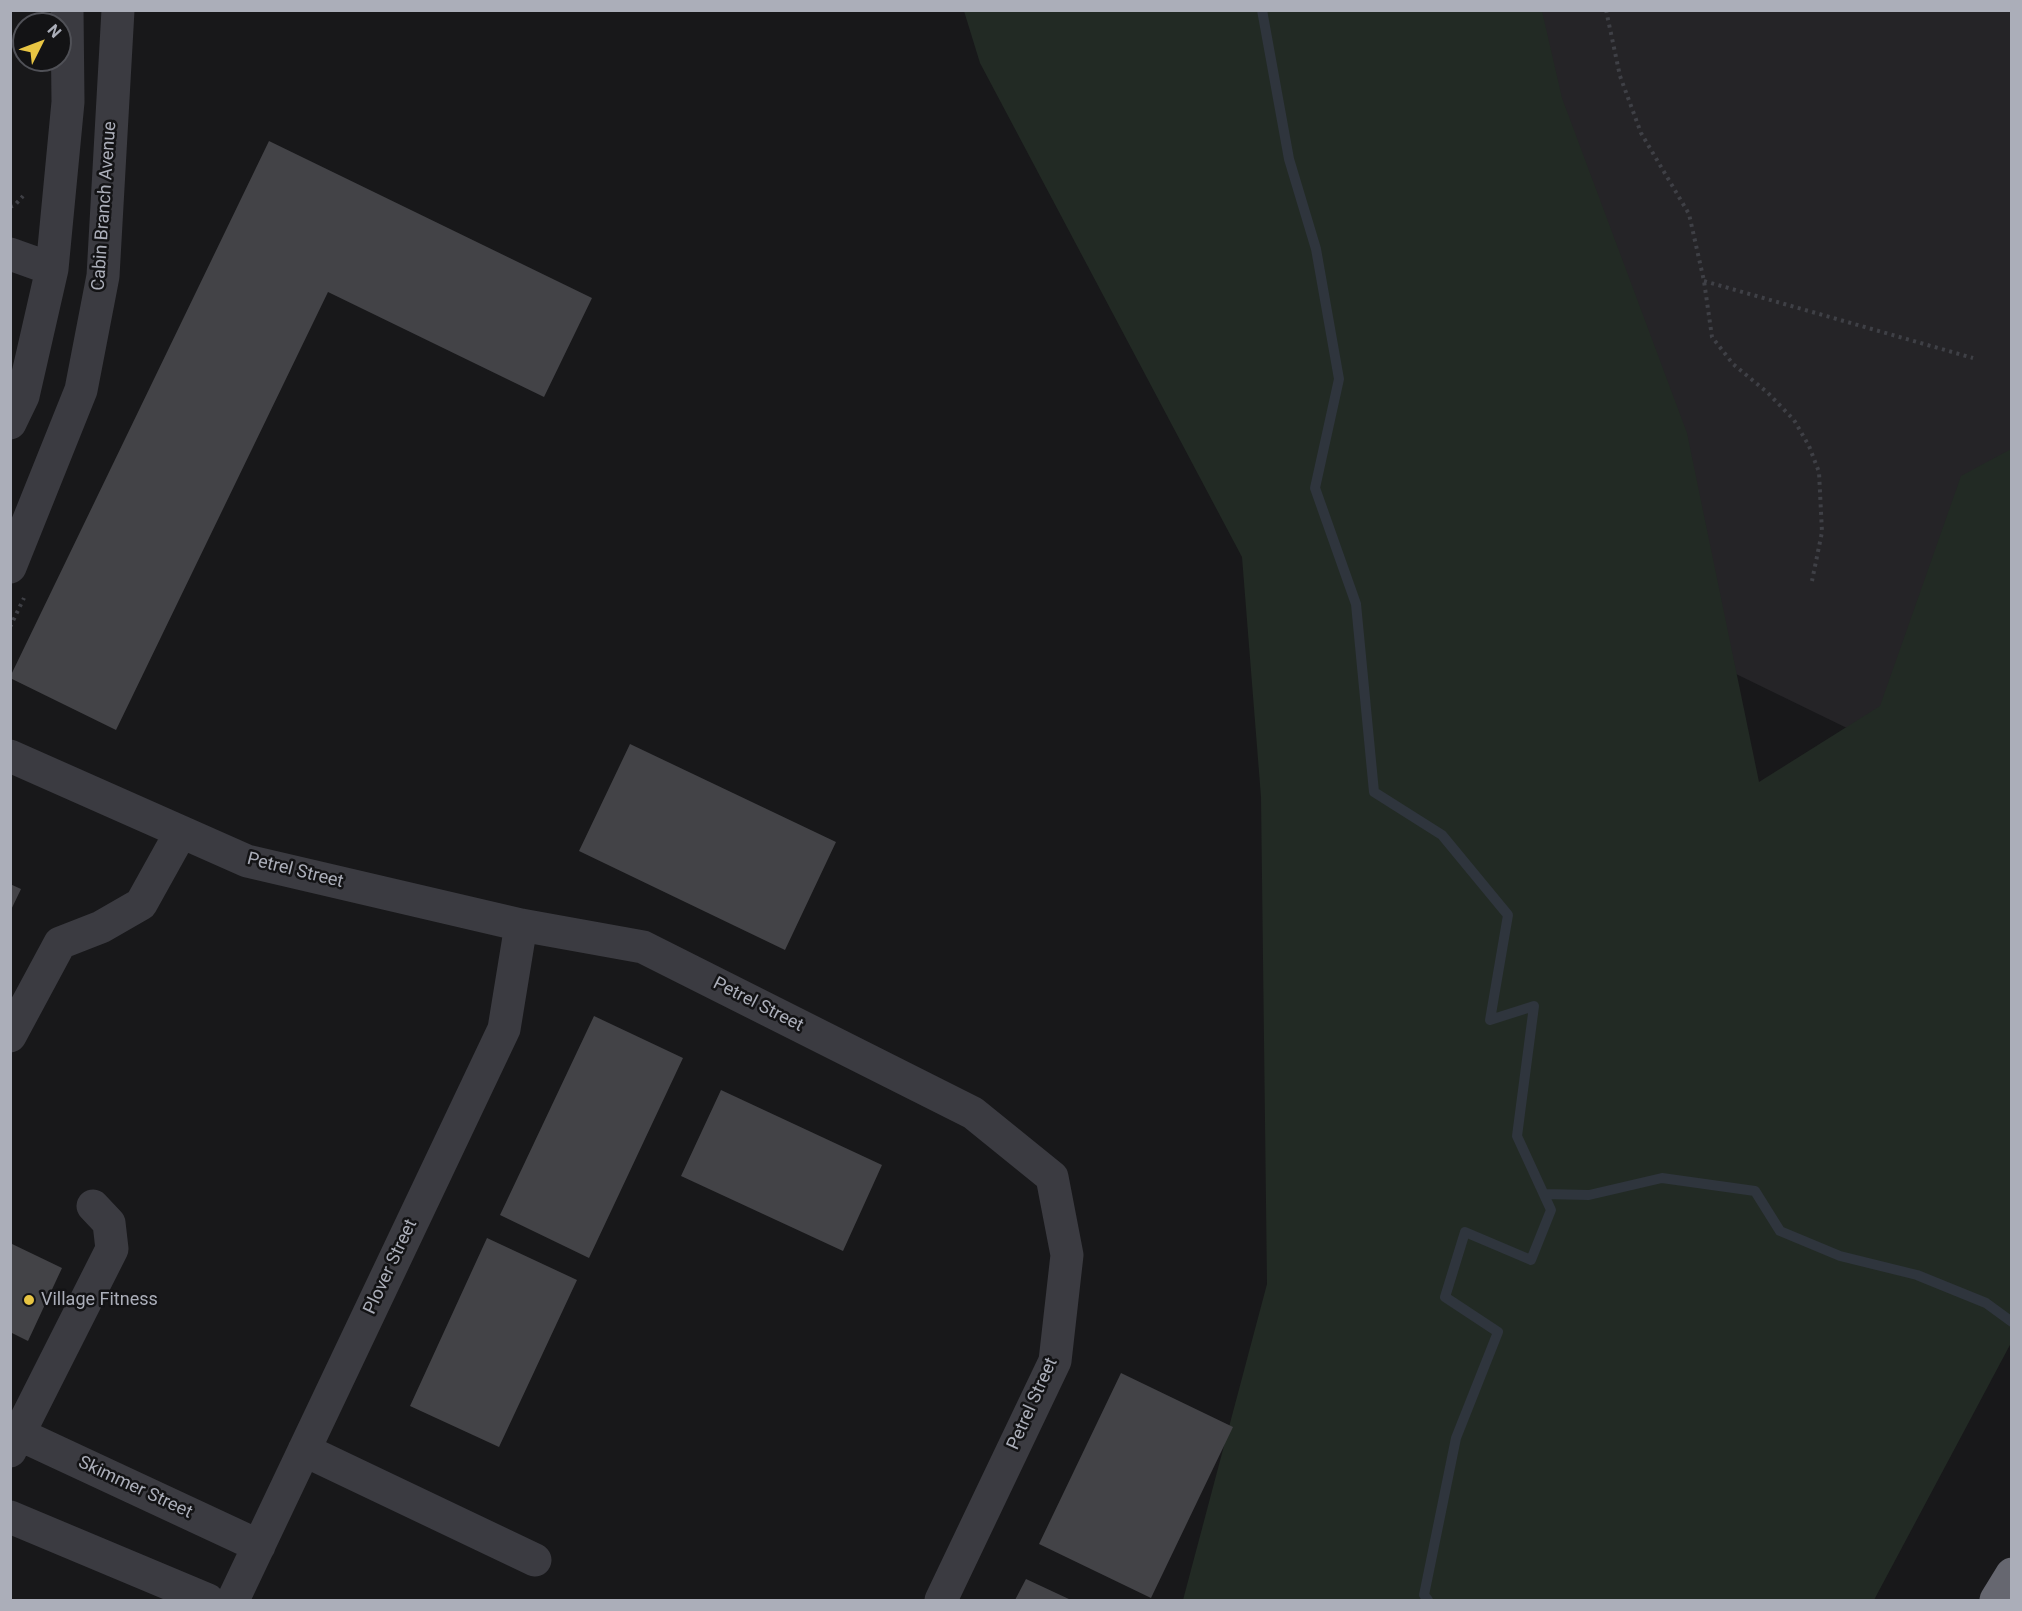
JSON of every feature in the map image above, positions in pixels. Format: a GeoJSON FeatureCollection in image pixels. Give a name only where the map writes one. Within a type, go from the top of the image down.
{"type":"FeatureCollection","features":[{"type":"Feature","properties":{"kind":"highway"},"geometry":{"type":"LineString","coordinates":[[1996,1600],[2012,1574]]}},
{"type":"Feature","properties":{"kind":"street"},"geometry":{"type":"LineString","coordinates":[[10,423],[23,396],[52,269],[68,102],[67,10]]}},
{"type":"Feature","properties":{"kind":"street","name":"Cabin Branch Avenue"},"geometry":{"type":"LineString","coordinates":[[10,567],[81,390],[103,276],[118,10]]}},
{"type":"Feature","properties":{"kind":"street"},"geometry":{"type":"LineString","coordinates":[[10,254],[52,269]]}},
{"type":"Feature","properties":{"kind":"street","name":"Petrel Street"},"geometry":{"type":"LineString","coordinates":[[10,756],[247,861],[521,925],[643,947],[972,1113],[1052,1177],[1067,1255],[1055,1361],[941,1600]]}},
{"type":"Feature","properties":{"kind":"street"},"geometry":{"type":"LineString","coordinates":[[10,1036],[60,943],[101,927],[141,904],[181,832]]}},
{"type":"Feature","properties":{"kind":"street","name":"Plover Street"},"geometry":{"type":"LineString","coordinates":[[233,1600],[504,1029],[521,925]]}},
{"type":"Feature","properties":{"kind":"street"},"geometry":{"type":"LineString","coordinates":[[13,1438],[112,1249],[109,1223],[93,1206]]}},
{"type":"Feature","properties":{"kind":"street","name":"Skimmer Street"},"geometry":{"type":"LineString","coordinates":[[13,1438],[258,1546]]}},
{"type":"Feature","properties":{"kind":"street"},"geometry":{"type":"LineString","coordinates":[[304,1450],[536,1560]]}},
{"type":"Feature","properties":{"kind":"street"},"geometry":{"type":"LineString","coordinates":[[10,1516],[208,1600]]}},
{"type":"Feature","properties":{"kind":"path"},"geometry":{"type":"LineString","coordinates":[[1606,10],[1620,76],[1641,133],[1689,214],[1704,280],[1713,337],[1733,364],[1768,393],[1794,420],[1809,446],[1819,472],[1821,532],[1812,581]]}},
{"type":"Feature","properties":{"kind":"path"},"geometry":{"type":"LineString","coordinates":[[1704,280],[1973,358]]}},
{"type":"Feature","properties":{"kind":"shaded area"},"geometry":{"type":"Polygon","coordinates":[[[964,11],[1542,11],[1562,98],[1687,433],[1759,782],[1880,706],[1961,476],[2011,449],[2011,1343],[1874,1600],[1183,1600],[1267,1284],[1261,797],[1242,557],[980,63],[964,11]]]}},
{"type":"Feature","properties":{"kind":"shaded area"},"geometry":{"type":"Polygon","coordinates":[[[1464,11],[2011,11],[2011,808],[1615,615],[1464,11]]]}},
{"type":"Feature","properties":{"kind":"building"},"geometry":{"type":"Polygon","coordinates":[[[269,141],[592,298],[544,397],[328,292],[116,730],[10,677],[269,141]]]}},
{"type":"Feature","properties":{"kind":"building"},"geometry":{"type":"Polygon","coordinates":[[[630,744],[836,842],[785,950],[579,851],[630,744]]]}},
{"type":"Feature","properties":{"kind":"building"},"geometry":{"type":"Polygon","coordinates":[[[10,884],[21,889],[10,912],[10,884]]]}},
{"type":"Feature","properties":{"kind":"building"},"geometry":{"type":"Polygon","coordinates":[[[594,1016],[683,1058],[589,1258],[500,1215],[594,1016]]]}},
{"type":"Feature","properties":{"kind":"building"},"geometry":{"type":"Polygon","coordinates":[[[721,1090],[882,1165],[843,1251],[681,1176],[721,1090]]]}},
{"type":"Feature","properties":{"kind":"building"},"geometry":{"type":"Polygon","coordinates":[[[487,1238],[577,1280],[499,1447],[410,1406],[487,1238]]]}},
{"type":"Feature","properties":{"kind":"building","name":"Village Fitness"},"geometry":{"type":"Polygon","coordinates":[[[10,1243],[62,1268],[28,1341],[10,1332],[10,1243]]]}},
{"type":"Feature","properties":{"kind":"building"},"geometry":{"type":"Polygon","coordinates":[[[1121,1373],[1233,1427],[1151,1598],[1039,1544],[1121,1373]]]}},
{"type":"Feature","properties":{"kind":"building"},"geometry":{"type":"Polygon","coordinates":[[[1026,1579],[1071,1600],[1015,1600],[1026,1579]]]}},
{"type":"Feature","properties":{"kind":"waterway"},"geometry":{"type":"LineString","coordinates":[[1262,10],[1289,159],[1316,249],[1339,379],[1315,488],[1356,604],[1374,792],[1442,835],[1508,915],[1490,1020],[1534,1006],[1517,1136],[1551,1210],[1531,1260],[1465,1232],[1445,1297],[1498,1332],[1456,1438],[1424,1595],[1428,1600]]}},
{"type":"Feature","properties":{"kind":"waterway"},"geometry":{"type":"LineString","coordinates":[[1544,1194],[1589,1195],[1662,1178],[1755,1191],[1780,1231],[1840,1256],[1917,1275],[1986,1303],[2012,1322]]}},
{"type":"Feature","properties":{"kind":"place","name":"Village Fitness"},"geometry":{"type":"Point","coordinates":[29,1300]}}]}
